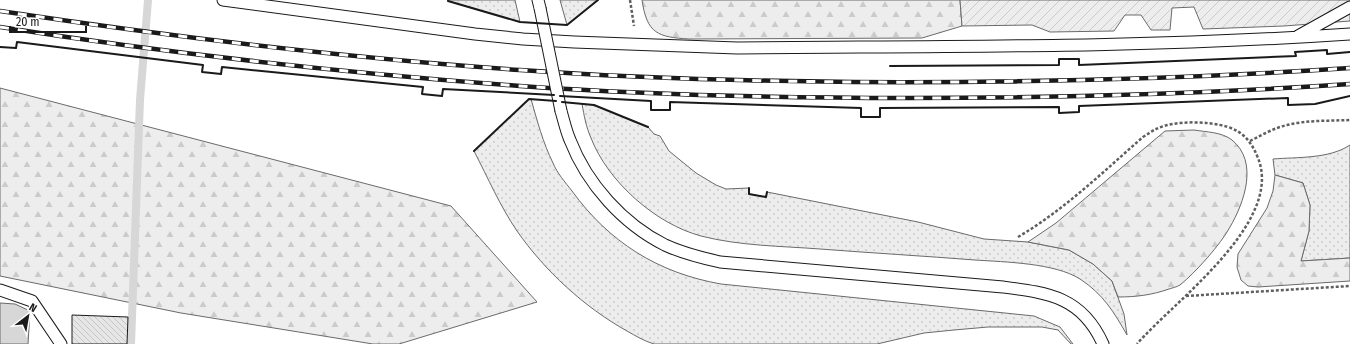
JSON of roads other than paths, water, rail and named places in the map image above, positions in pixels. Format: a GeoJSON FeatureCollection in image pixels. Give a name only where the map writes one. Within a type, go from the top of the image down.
{"type":"FeatureCollection","features":[{"type":"Feature","properties":{"kind":"lane"},"geometry":{"type":"LineString","coordinates":[[223,0],[475,34],[538,40],[636,45],[738,48],[982,46],[1294,38],[1350,34]]}},
{"type":"Feature","properties":{"kind":"lane"},"geometry":{"type":"LineString","coordinates":[[539,4],[561,111],[570,141],[585,171],[604,197],[623,216],[644,233],[666,245],[692,255],[727,263],[1002,287],[1029,290],[1051,295],[1077,308],[1088,318],[1097,330],[1103,344]]}},
{"type":"Feature","properties":{"kind":"lane"},"geometry":{"type":"LineString","coordinates":[[1294,38],[1350,7]]}},
{"type":"Feature","properties":{"kind":"lane"},"geometry":{"type":"LineString","coordinates":[[0,290],[32,302],[61,344]]}},
{"type":"Feature","properties":{"kind":"waterway"},"geometry":{"type":"LineString","coordinates":[[131,344],[140,100],[148,0]]}},
{"type":"Feature","properties":{"kind":"railway"},"geometry":{"type":"LineString","coordinates":[[0,11],[130,30],[325,53],[520,70],[645,77],[812,82],[978,82],[1164,78],[1350,68]]}},
{"type":"Feature","properties":{"kind":"railway"},"geometry":{"type":"LineString","coordinates":[[0,27],[129,46],[324,69],[520,86],[665,94],[908,98],[1019,97],[1185,93],[1350,84]]}}]}
